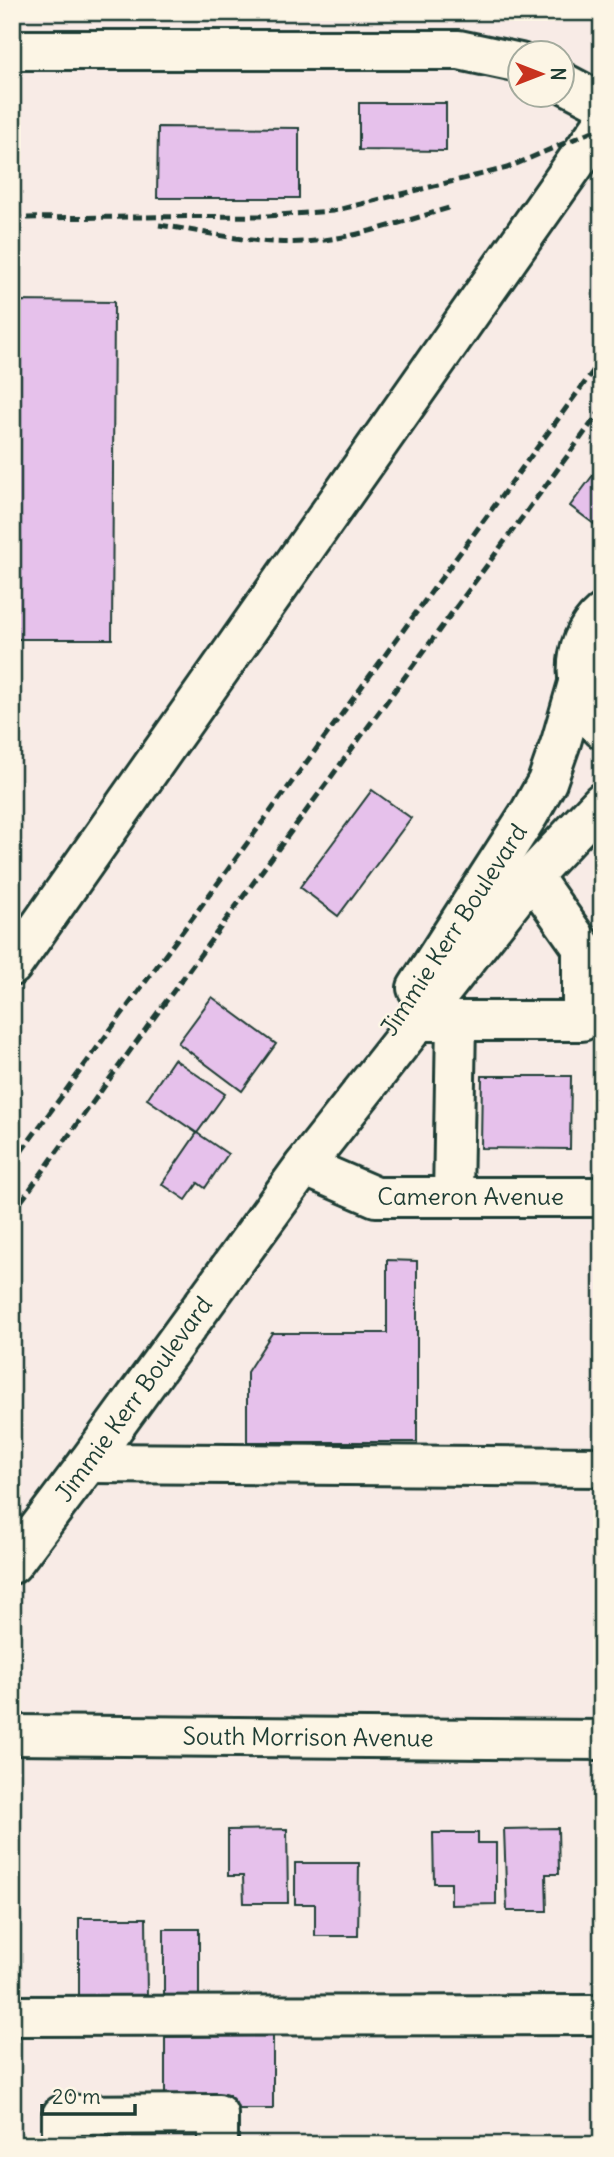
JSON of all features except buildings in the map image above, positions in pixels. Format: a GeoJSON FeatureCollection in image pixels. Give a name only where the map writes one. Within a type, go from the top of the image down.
{"type":"FeatureCollection","features":[{"type":"Feature","properties":{"kind":"main road"},"geometry":{"type":"LineString","coordinates":[[12,50],[459,50],[505,59]]}},
{"type":"Feature","properties":{"kind":"main road"},"geometry":{"type":"LineString","coordinates":[[576,89],[602,103]]}},
{"type":"Feature","properties":{"kind":"main road"},"geometry":{"type":"LineString","coordinates":[[12,966],[602,125]]}},
{"type":"Feature","properties":{"kind":"main road","name":"Jimmie Kerr Boulevard"},"geometry":{"type":"LineString","coordinates":[[304,1166],[547,782],[578,683],[578,660],[585,637],[602,614]]}},
{"type":"Feature","properties":{"kind":"main road"},"geometry":{"type":"LineString","coordinates":[[578,683],[584,704],[594,722],[602,729]]}},
{"type":"Feature","properties":{"kind":"main road","name":"Jimmie Kerr Boulevard"},"geometry":{"type":"LineString","coordinates":[[12,1564],[304,1166],[532,876],[602,802]]}},
{"type":"Feature","properties":{"kind":"main road"},"geometry":{"type":"LineString","coordinates":[[418,1021],[582,1021],[582,947],[532,876]]}},
{"type":"Feature","properties":{"kind":"main road"},"geometry":{"type":"LineString","coordinates":[[453,1197],[456,1021]]}},
{"type":"Feature","properties":{"kind":"main road","name":"Cameron Avenue"},"geometry":{"type":"LineString","coordinates":[[304,1166],[376,1198],[602,1197]]}},
{"type":"Feature","properties":{"kind":"main road"},"geometry":{"type":"LineString","coordinates":[[88,1463],[602,1467]]}},
{"type":"Feature","properties":{"kind":"main road","name":"South Morrison Avenue"},"geometry":{"type":"LineString","coordinates":[[12,1735],[602,1740]]}},
{"type":"Feature","properties":{"kind":"main road"},"geometry":{"type":"LineString","coordinates":[[12,2015],[602,2015]]}},
{"type":"Feature","properties":{"kind":"main road"},"geometry":{"type":"LineString","coordinates":[[62,2145],[62,2115],[218,2114],[218,2145]]}},
{"type":"Feature","properties":{"kind":"railway"},"geometry":{"type":"LineString","coordinates":[[12,218],[266,216],[333,211],[507,168],[602,127]]}},
{"type":"Feature","properties":{"kind":"railway"},"geometry":{"type":"LineString","coordinates":[[159,225],[249,240],[304,242],[360,233],[452,207]]}},
{"type":"Feature","properties":{"kind":"railway"},"geometry":{"type":"LineString","coordinates":[[12,1164],[602,359]]}},
{"type":"Feature","properties":{"kind":"railway"},"geometry":{"type":"LineString","coordinates":[[12,1214],[602,409]]}}]}
